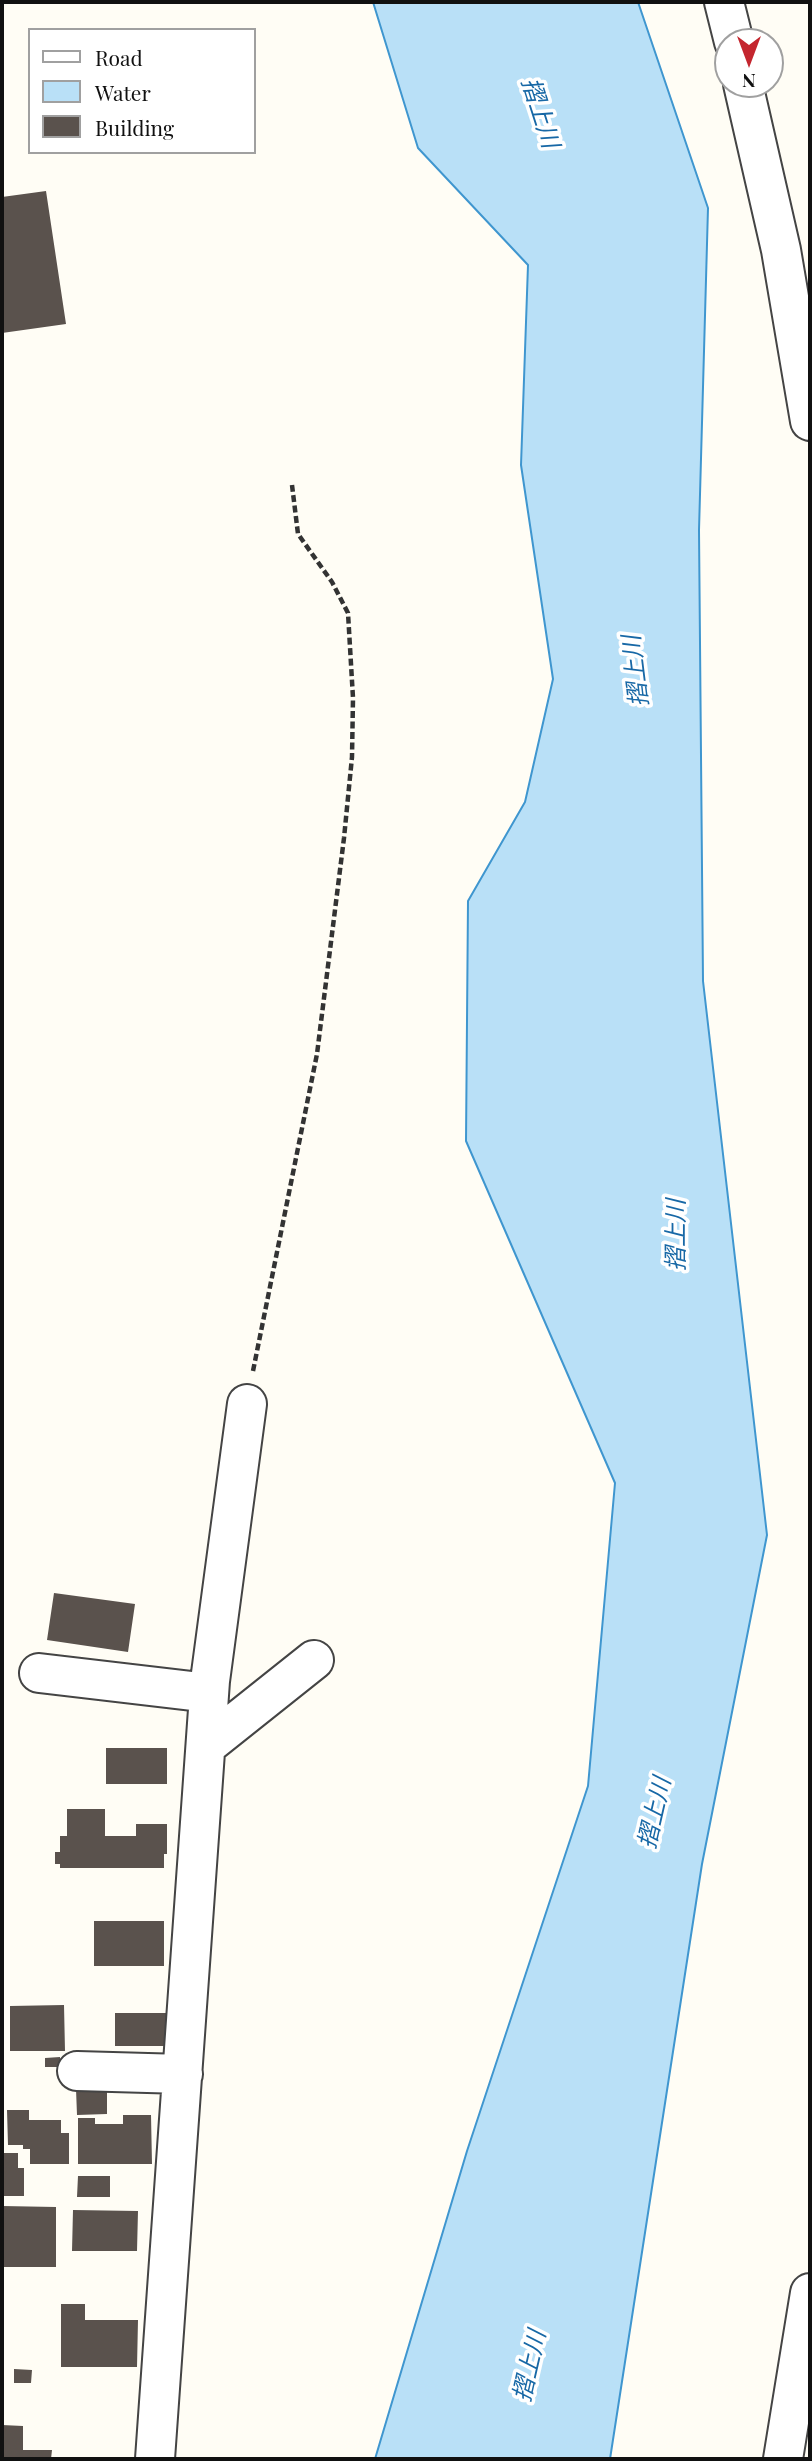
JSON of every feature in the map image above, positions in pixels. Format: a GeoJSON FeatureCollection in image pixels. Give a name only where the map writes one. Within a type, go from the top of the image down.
{"type":"FeatureCollection","features":[{"type":"Feature","properties":{"kind":"street"},"geometry":{"type":"LineString","coordinates":[[724,2],[730,28]]}},
{"type":"Feature","properties":{"kind":"street"},"geometry":{"type":"LineString","coordinates":[[746,98],[781,250],[807,382],[810,421]]}},
{"type":"Feature","properties":{"kind":"street"},"geometry":{"type":"LineString","coordinates":[[155,2459],[209,1693],[247,1405]]}},
{"type":"Feature","properties":{"kind":"street"},"geometry":{"type":"LineString","coordinates":[[206,1746],[314,1660]]}},
{"type":"Feature","properties":{"kind":"street"},"geometry":{"type":"LineString","coordinates":[[39,1674],[209,1693]]}},
{"type":"Feature","properties":{"kind":"street"},"geometry":{"type":"LineString","coordinates":[[77,2071],[183,2074]]}},
{"type":"Feature","properties":{"kind":"street"},"geometry":{"type":"LineString","coordinates":[[783,2459],[810,2293]]}},
{"type":"Feature","properties":{"kind":"path"},"geometry":{"type":"LineString","coordinates":[[247,1405],[317,1054],[352,757],[353,698],[348,613],[332,582],[298,534],[292,485]]}},
{"type":"Feature","properties":{"kind":"water","name":"摺上川"},"geometry":{"type":"Polygon","coordinates":[[[373,2],[638,2],[708,208],[699,530],[703,981],[767,1535],[702,1864],[610,2459],[375,2459],[467,2151],[588,1786],[615,1483],[466,1141],[468,901],[525,802],[553,679],[521,465],[528,265],[418,148],[373,2]]]}},
{"type":"Feature","properties":{"kind":"building"},"geometry":{"type":"Polygon","coordinates":[[[46,191],[66,324],[2,333],[2,197],[46,191]]]}},
{"type":"Feature","properties":{"kind":"building"},"geometry":{"type":"Polygon","coordinates":[[[54,1593],[135,1604],[128,1652],[47,1640],[54,1593]]]}},
{"type":"Feature","properties":{"kind":"building"},"geometry":{"type":"Polygon","coordinates":[[[106,1748],[167,1748],[167,1784],[106,1784],[106,1748]]]}},
{"type":"Feature","properties":{"kind":"building"},"geometry":{"type":"Polygon","coordinates":[[[67,1809],[105,1809],[105,1836],[136,1836],[136,1824],[167,1824],[164,1868],[60,1868],[60,1864],[55,1864],[55,1852],[60,1852],[60,1836],[67,1836],[67,1809]]]}},
{"type":"Feature","properties":{"kind":"building"},"geometry":{"type":"Polygon","coordinates":[[[94,1921],[164,1921],[164,1966],[94,1966],[94,1921]]]}},
{"type":"Feature","properties":{"kind":"building"},"geometry":{"type":"Polygon","coordinates":[[[64,2005],[65,2051],[10,2051],[10,2006],[64,2005]]]}},
{"type":"Feature","properties":{"kind":"building"},"geometry":{"type":"Polygon","coordinates":[[[115,2013],[168,2013],[168,2046],[115,2046],[115,2013]]]}},
{"type":"Feature","properties":{"kind":"building"},"geometry":{"type":"Polygon","coordinates":[[[60,2057],[60,2067],[45,2067],[45,2058],[60,2057]]]}},
{"type":"Feature","properties":{"kind":"building"},"geometry":{"type":"Polygon","coordinates":[[[107,2088],[107,2114],[77,2115],[76,2089],[107,2088]]]}},
{"type":"Feature","properties":{"kind":"building"},"geometry":{"type":"Polygon","coordinates":[[[7,2110],[29,2110],[29,2120],[61,2120],[61,2133],[69,2133],[69,2164],[30,2164],[30,2149],[23,2149],[23,2145],[8,2145],[7,2110]]]}},
{"type":"Feature","properties":{"kind":"building"},"geometry":{"type":"Polygon","coordinates":[[[123,2115],[151,2115],[152,2164],[78,2164],[78,2118],[95,2118],[95,2124],[123,2124],[123,2115]]]}},
{"type":"Feature","properties":{"kind":"building"},"geometry":{"type":"Polygon","coordinates":[[[2,2153],[18,2153],[18,2168],[24,2168],[24,2196],[2,2196],[2,2153]]]}},
{"type":"Feature","properties":{"kind":"building"},"geometry":{"type":"Polygon","coordinates":[[[78,2176],[110,2176],[110,2197],[77,2197],[78,2176]]]}},
{"type":"Feature","properties":{"kind":"building"},"geometry":{"type":"Polygon","coordinates":[[[2,2206],[56,2207],[56,2267],[2,2267],[2,2206]]]}},
{"type":"Feature","properties":{"kind":"building"},"geometry":{"type":"Polygon","coordinates":[[[73,2210],[138,2211],[137,2251],[72,2251],[73,2210]]]}},
{"type":"Feature","properties":{"kind":"building"},"geometry":{"type":"Polygon","coordinates":[[[61,2304],[85,2304],[85,2320],[138,2320],[137,2367],[61,2367],[61,2304]]]}},
{"type":"Feature","properties":{"kind":"building"},"geometry":{"type":"Polygon","coordinates":[[[14,2369],[32,2370],[31,2383],[14,2383],[14,2369]]]}},
{"type":"Feature","properties":{"kind":"building"},"geometry":{"type":"Polygon","coordinates":[[[2,2425],[23,2426],[23,2450],[52,2450],[51,2459],[2,2459],[2,2425]]]}}]}
